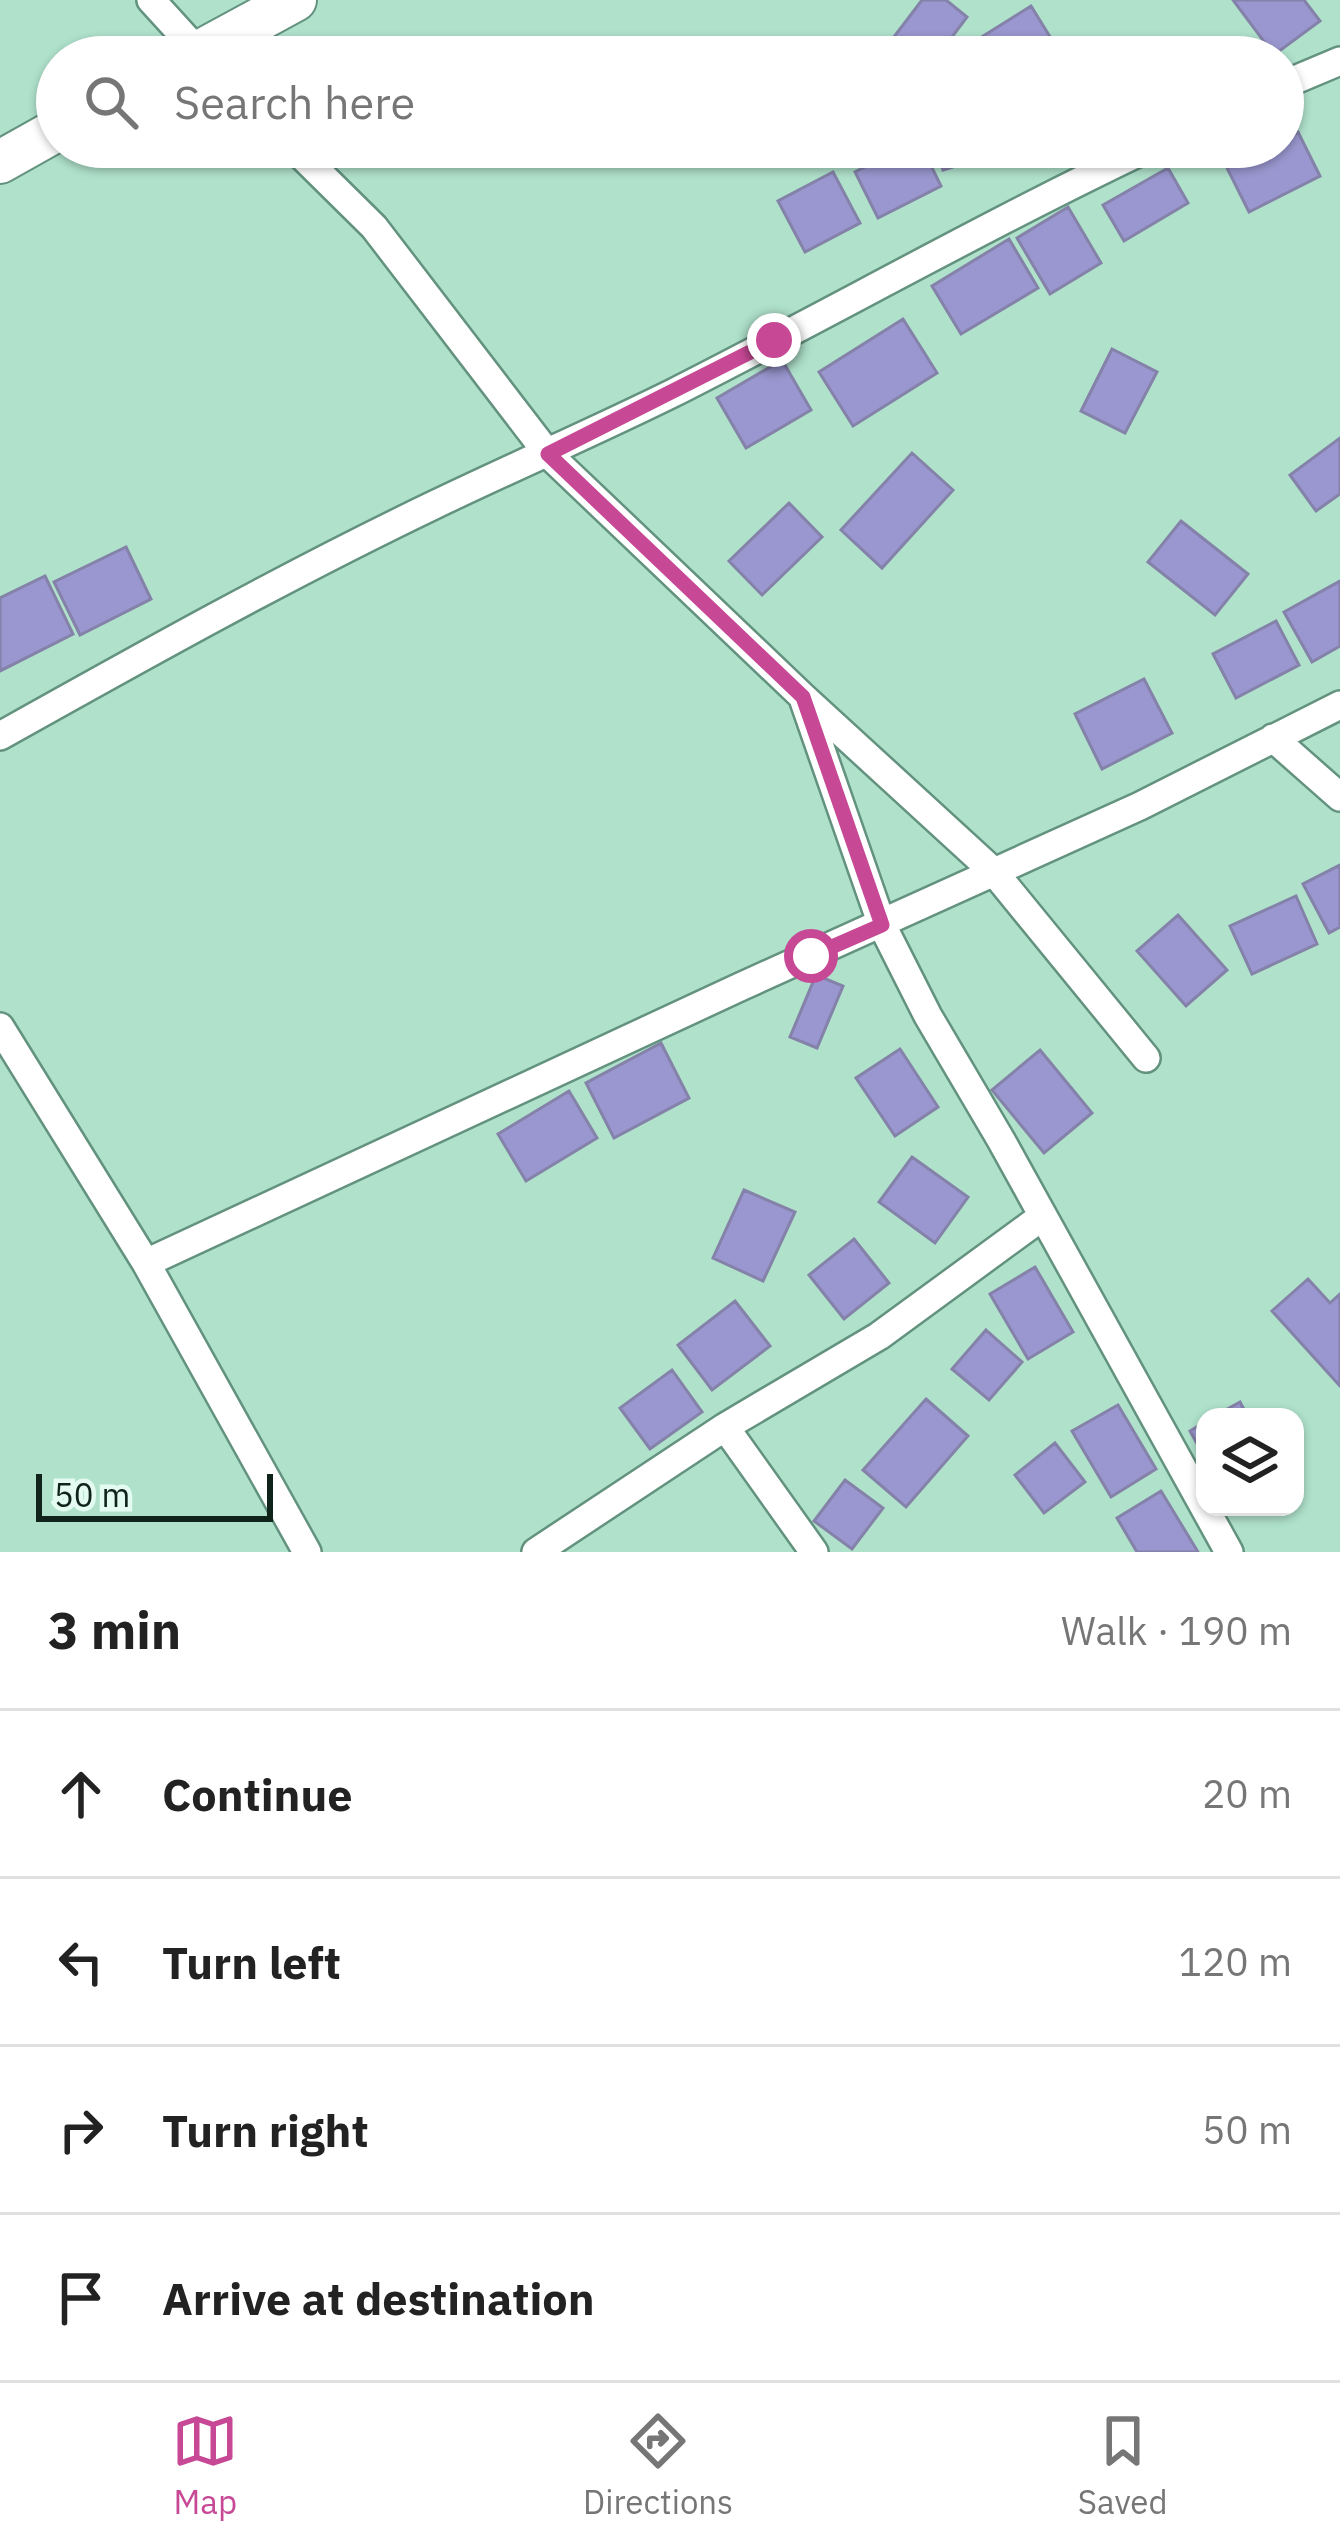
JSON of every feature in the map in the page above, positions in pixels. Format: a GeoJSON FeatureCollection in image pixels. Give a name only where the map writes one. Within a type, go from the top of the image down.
{"type":"FeatureCollection","features":[{"type":"Feature","properties":{"kind":"main road"},"geometry":{"type":"LineString","coordinates":[[232,36],[296,0]]}},
{"type":"Feature","properties":{"kind":"main road"},"geometry":{"type":"LineString","coordinates":[[0,162],[36,142]]}},
{"type":"Feature","properties":{"kind":"street"},"geometry":{"type":"LineString","coordinates":[[151,0],[181,36]]}},
{"type":"Feature","properties":{"kind":"street"},"geometry":{"type":"LineString","coordinates":[[1304,77],[1340,61]]}},
{"type":"Feature","properties":{"kind":"street"},"geometry":{"type":"LineString","coordinates":[[314,168],[374,227],[548,454],[994,872],[1146,1058]]}},
{"type":"Feature","properties":{"kind":"street"},"geometry":{"type":"LineString","coordinates":[[1,733],[291,577],[712,373],[1108,168]]}},
{"type":"Feature","properties":{"kind":"street"},"geometry":{"type":"LineString","coordinates":[[803,697],[882,925],[928,1016],[1229,1552]]}},
{"type":"Feature","properties":{"kind":"street"},"geometry":{"type":"LineString","coordinates":[[146,1263],[1140,806],[1340,705]]}},
{"type":"Feature","properties":{"kind":"street"},"geometry":{"type":"LineString","coordinates":[[1274,738],[1340,796]]}},
{"type":"Feature","properties":{"kind":"street"},"geometry":{"type":"LineString","coordinates":[[0,1027],[146,1263],[307,1552]]}},
{"type":"Feature","properties":{"kind":"street"},"geometry":{"type":"LineString","coordinates":[[536,1552],[725,1427],[879,1336],[1042,1216]]}},
{"type":"Feature","properties":{"kind":"street"},"geometry":{"type":"LineString","coordinates":[[725,1427],[814,1552]]}},
{"type":"Feature","properties":{"kind":"building"},"geometry":{"type":"Polygon","coordinates":[[[922,0],[946,0],[967,17],[953,36],[895,36],[922,0]]]}},
{"type":"Feature","properties":{"kind":"building"},"geometry":{"type":"Polygon","coordinates":[[[1233,0],[1304,0],[1320,21],[1300,36],[1260,36],[1233,0]]]}},
{"type":"Feature","properties":{"kind":"building"},"geometry":{"type":"Polygon","coordinates":[[[1031,6],[1050,36],[983,36],[1031,6]]]}},
{"type":"Feature","properties":{"kind":"building"},"geometry":{"type":"Polygon","coordinates":[[[1304,144],[1320,176],[1249,212],[1227,168],[1304,168],[1304,144]]]}},
{"type":"Feature","properties":{"kind":"building"},"geometry":{"type":"Polygon","coordinates":[[[932,168],[941,186],[878,218],[855,172],[932,168]]]}},
{"type":"Feature","properties":{"kind":"building"},"geometry":{"type":"Polygon","coordinates":[[[1168,168],[1188,203],[1124,241],[1103,205],[1168,168]]]}},
{"type":"Feature","properties":{"kind":"building"},"geometry":{"type":"Polygon","coordinates":[[[833,172],[860,223],[805,252],[778,201],[833,172]]]}},
{"type":"Feature","properties":{"kind":"building"},"geometry":{"type":"Polygon","coordinates":[[[1068,207],[1101,263],[1050,294],[1017,238],[1068,207]]]}},
{"type":"Feature","properties":{"kind":"building"},"geometry":{"type":"Polygon","coordinates":[[[1009,239],[1038,288],[961,334],[932,286],[1009,239]]]}},
{"type":"Feature","properties":{"kind":"building"},"geometry":{"type":"Polygon","coordinates":[[[903,319],[937,373],[853,426],[819,372],[903,319]]]}},
{"type":"Feature","properties":{"kind":"building"},"geometry":{"type":"Polygon","coordinates":[[[1112,349],[1157,372],[1125,433],[1081,411],[1112,349]]]}},
{"type":"Feature","properties":{"kind":"building"},"geometry":{"type":"Polygon","coordinates":[[[782,360],[811,410],[746,448],[717,398],[782,360]]]}},
{"type":"Feature","properties":{"kind":"building"},"geometry":{"type":"Polygon","coordinates":[[[1340,438],[1340,494],[1316,511],[1290,475],[1340,438]]]}},
{"type":"Feature","properties":{"kind":"building"},"geometry":{"type":"Polygon","coordinates":[[[912,453],[953,490],[882,568],[841,530],[912,453]]]}},
{"type":"Feature","properties":{"kind":"building"},"geometry":{"type":"Polygon","coordinates":[[[789,503],[822,537],[762,595],[729,561],[789,503]]]}},
{"type":"Feature","properties":{"kind":"building"},"geometry":{"type":"Polygon","coordinates":[[[1181,521],[1248,574],[1215,615],[1148,562],[1181,521]]]}},
{"type":"Feature","properties":{"kind":"building"},"geometry":{"type":"Polygon","coordinates":[[[126,547],[151,599],[80,635],[54,582],[126,547]]]}},
{"type":"Feature","properties":{"kind":"building"},"geometry":{"type":"Polygon","coordinates":[[[45,576],[73,634],[0,671],[0,598],[45,576]]]}},
{"type":"Feature","properties":{"kind":"building"},"geometry":{"type":"Polygon","coordinates":[[[1340,581],[1340,646],[1312,662],[1284,612],[1340,581]]]}},
{"type":"Feature","properties":{"kind":"building"},"geometry":{"type":"Polygon","coordinates":[[[1276,621],[1299,665],[1236,698],[1213,654],[1276,621]]]}},
{"type":"Feature","properties":{"kind":"building"},"geometry":{"type":"Polygon","coordinates":[[[1144,679],[1172,733],[1102,769],[1075,714],[1144,679]]]}},
{"type":"Feature","properties":{"kind":"building"},"geometry":{"type":"Polygon","coordinates":[[[1340,865],[1340,927],[1329,933],[1303,884],[1340,865]]]}},
{"type":"Feature","properties":{"kind":"building"},"geometry":{"type":"Polygon","coordinates":[[[1296,896],[1317,944],[1252,974],[1230,926],[1296,896]]]}},
{"type":"Feature","properties":{"kind":"building"},"geometry":{"type":"Polygon","coordinates":[[[1178,915],[1227,970],[1186,1006],[1137,951],[1178,915]]]}},
{"type":"Feature","properties":{"kind":"building"},"geometry":{"type":"Polygon","coordinates":[[[816,975],[843,986],[817,1048],[790,1037],[816,975]]]}},
{"type":"Feature","properties":{"kind":"building"},"geometry":{"type":"Polygon","coordinates":[[[661,1043],[689,1098],[614,1138],[586,1083],[661,1043]]]}},
{"type":"Feature","properties":{"kind":"building"},"geometry":{"type":"Polygon","coordinates":[[[900,1049],[938,1107],[895,1136],[856,1078],[900,1049]]]}},
{"type":"Feature","properties":{"kind":"building"},"geometry":{"type":"Polygon","coordinates":[[[1040,1050],[1092,1113],[1044,1153],[992,1090],[1040,1050]]]}},
{"type":"Feature","properties":{"kind":"building"},"geometry":{"type":"Polygon","coordinates":[[[569,1091],[597,1138],[526,1181],[498,1134],[569,1091]]]}},
{"type":"Feature","properties":{"kind":"building"},"geometry":{"type":"Polygon","coordinates":[[[912,1157],[968,1197],[935,1243],[879,1202],[912,1157]]]}},
{"type":"Feature","properties":{"kind":"building"},"geometry":{"type":"Polygon","coordinates":[[[744,1190],[795,1212],[763,1281],[713,1258],[744,1190]]]}},
{"type":"Feature","properties":{"kind":"building"},"geometry":{"type":"Polygon","coordinates":[[[854,1239],[889,1283],[844,1319],[809,1275],[854,1239]]]}},
{"type":"Feature","properties":{"kind":"building"},"geometry":{"type":"Polygon","coordinates":[[[1035,1267],[1073,1332],[1028,1359],[990,1294],[1035,1267]]]}},
{"type":"Feature","properties":{"kind":"building"},"geometry":{"type":"Polygon","coordinates":[[[1308,1279],[1330,1303],[1340,1294],[1340,1386],[1272,1311],[1308,1279]]]}},
{"type":"Feature","properties":{"kind":"building"},"geometry":{"type":"Polygon","coordinates":[[[735,1301],[770,1346],[712,1390],[678,1345],[735,1301]]]}},
{"type":"Feature","properties":{"kind":"building"},"geometry":{"type":"Polygon","coordinates":[[[986,1330],[1022,1362],[989,1400],[952,1369],[986,1330]]]}},
{"type":"Feature","properties":{"kind":"building"},"geometry":{"type":"Polygon","coordinates":[[[672,1370],[702,1412],[650,1449],[620,1408],[672,1370]]]}},
{"type":"Feature","properties":{"kind":"building"},"geometry":{"type":"Polygon","coordinates":[[[926,1399],[968,1436],[906,1507],[863,1470],[926,1399]]]}},
{"type":"Feature","properties":{"kind":"building"},"geometry":{"type":"Polygon","coordinates":[[[1118,1405],[1156,1469],[1111,1497],[1072,1431],[1118,1405]]]}},
{"type":"Feature","properties":{"kind":"building"},"geometry":{"type":"Polygon","coordinates":[[[1055,1443],[1085,1482],[1044,1513],[1015,1475],[1055,1443]]]}},
{"type":"Feature","properties":{"kind":"building"},"geometry":{"type":"Polygon","coordinates":[[[845,1480],[883,1508],[852,1549],[814,1521],[845,1480]]]}},
{"type":"Feature","properties":{"kind":"building"},"geometry":{"type":"Polygon","coordinates":[[[1161,1491],[1198,1552],[1137,1552],[1117,1518],[1161,1491]]]}},
{"type":"Feature","properties":{"kind":"route"},"geometry":{"type":"LineString","coordinates":[[774,340],[548,454],[803,697],[882,925],[811,956]]}}]}
